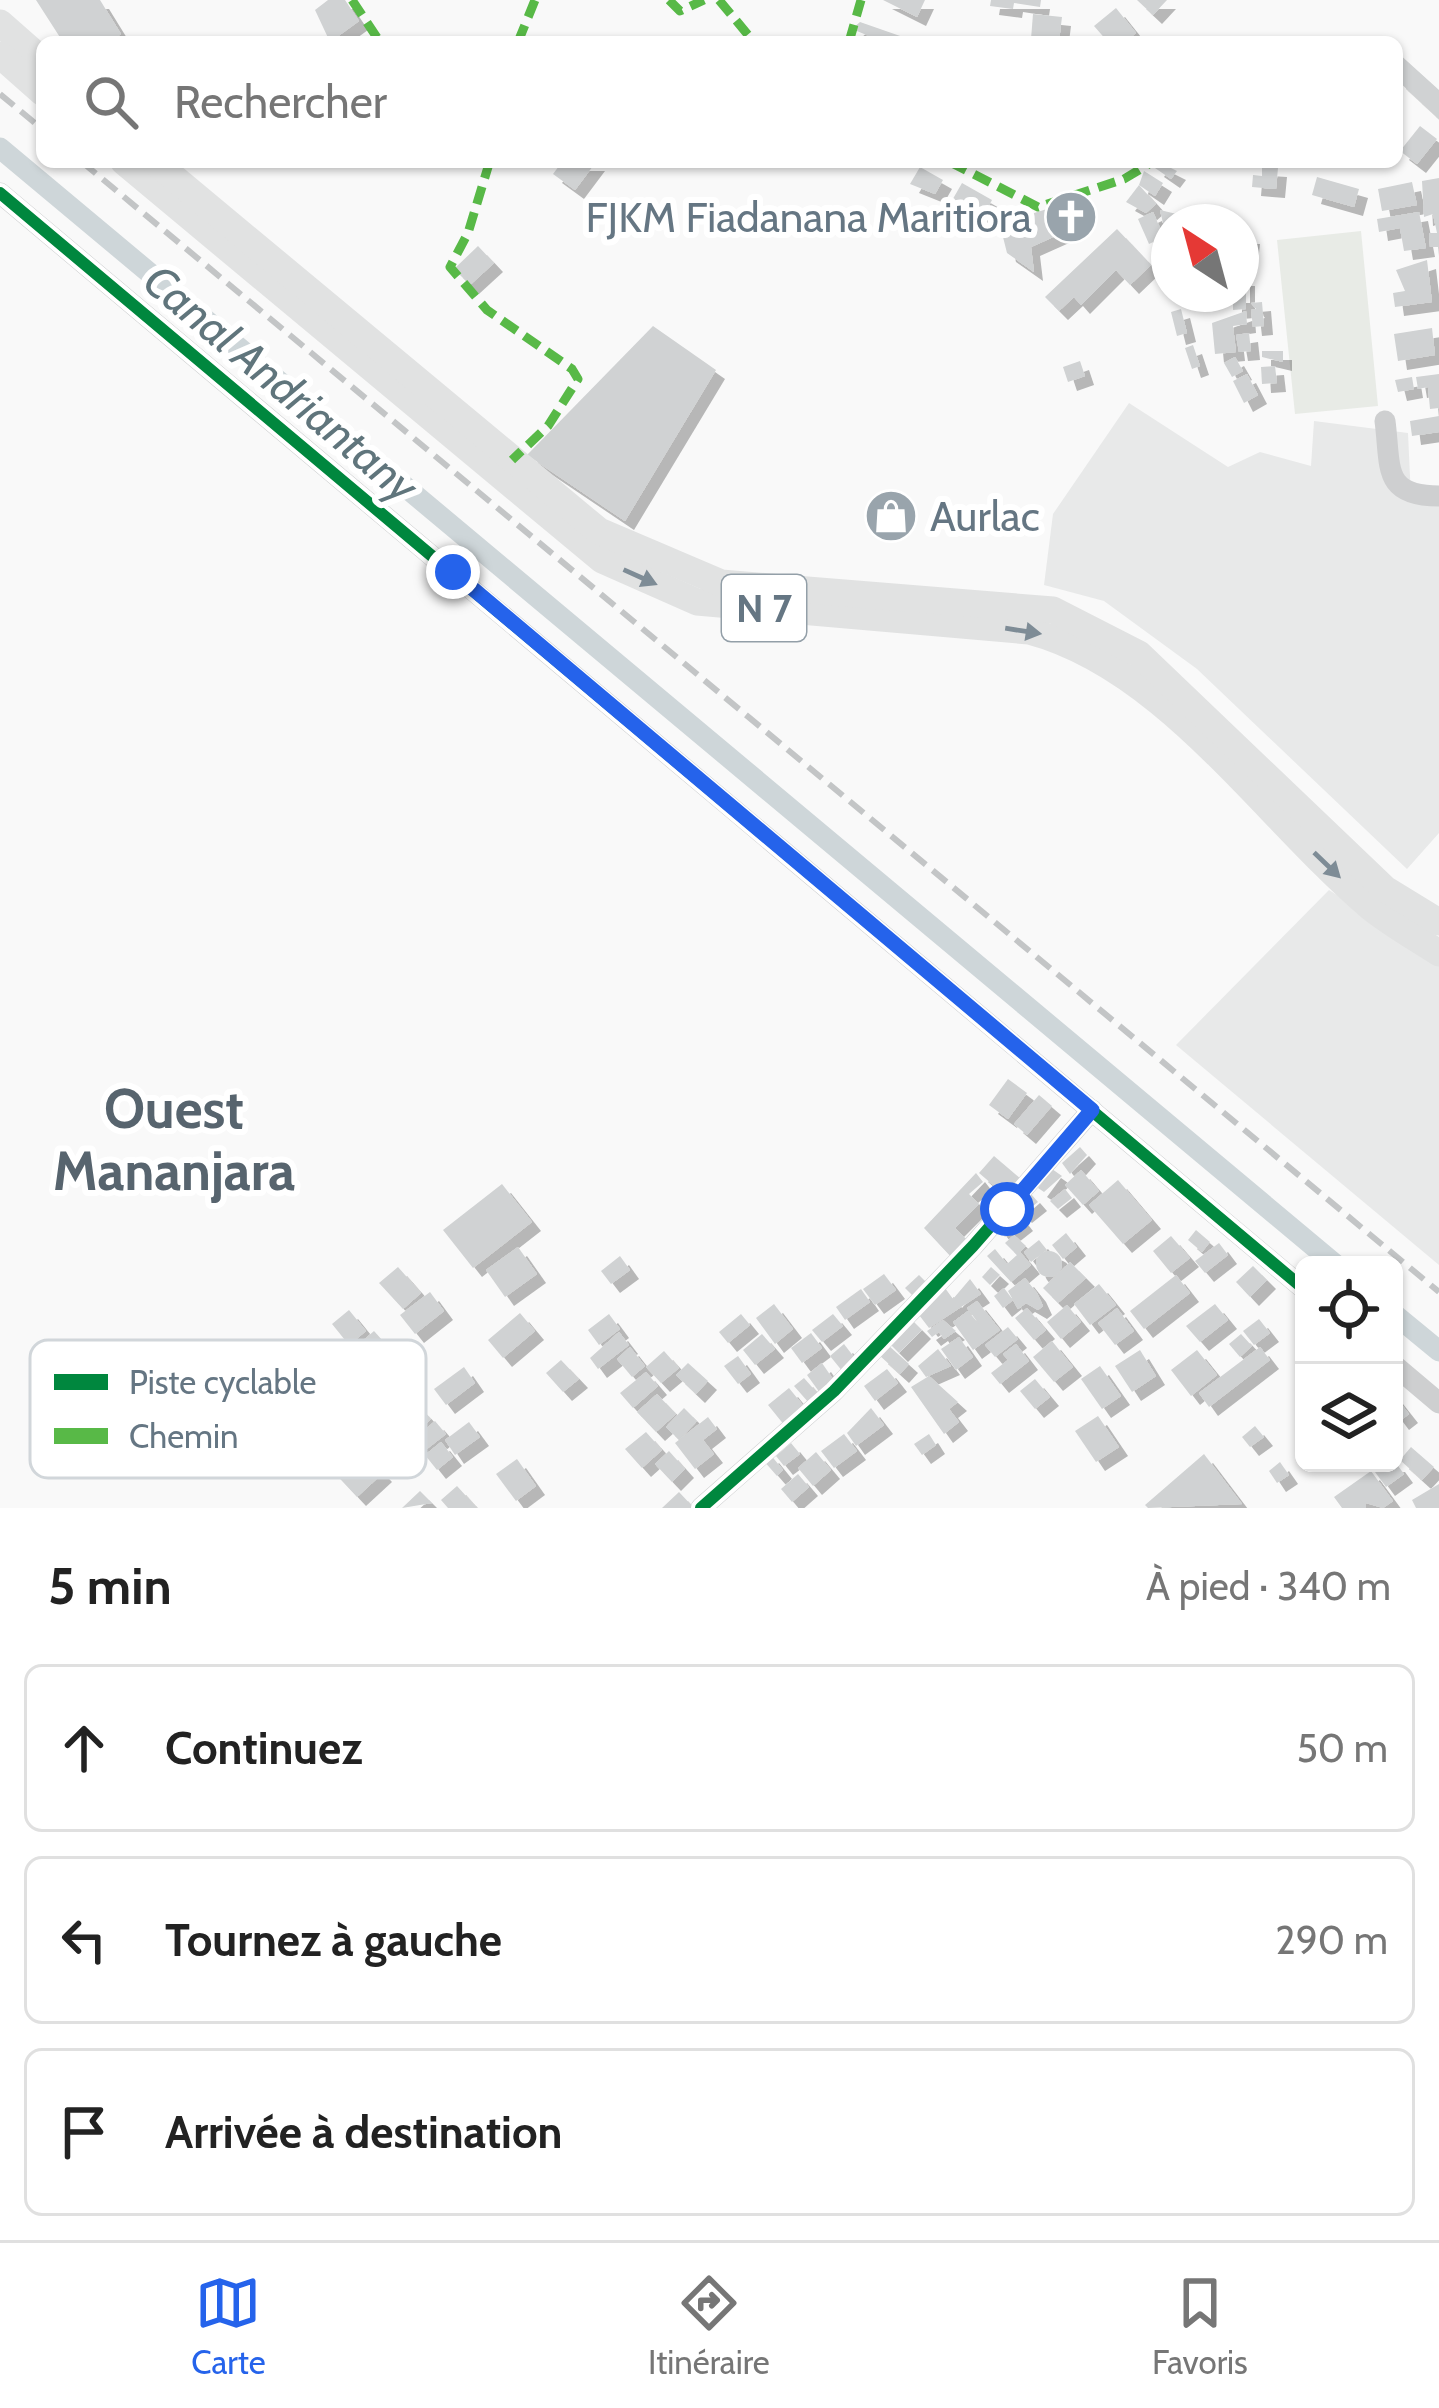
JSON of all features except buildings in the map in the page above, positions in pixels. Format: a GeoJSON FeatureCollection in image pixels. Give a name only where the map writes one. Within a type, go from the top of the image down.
{"type":"FeatureCollection","features":[{"type":"Feature","properties":{"kind":"main road"},"geometry":{"type":"LineString","coordinates":[[0,23],[36,55]]}},
{"type":"Feature","properties":{"kind":"main road"},"geometry":{"type":"LineString","coordinates":[[0,55],[36,87]]}},
{"type":"Feature","properties":{"kind":"main road","name":"N 7"},"geometry":{"type":"LineString","coordinates":[[131,168],[602,560],[697,602],[1029,631],[1058,638],[1138,684],[1372,909],[1439,953]]}},
{"type":"Feature","properties":{"kind":"main road","name":"N 7"},"geometry":{"type":"LineString","coordinates":[[162,168],[599,531],[721,583],[1052,610],[1139,654],[1385,890],[1439,922]]}},
{"type":"Feature","properties":{"kind":"street"},"geometry":{"type":"LineString","coordinates":[[0,193],[1295,1281]]}},
{"type":"Feature","properties":{"kind":"street"},"geometry":{"type":"LineString","coordinates":[[1385,421],[1395,484],[1406,494],[1439,496]]}},
{"type":"Feature","properties":{"kind":"street"},"geometry":{"type":"LineString","coordinates":[[701,1508],[834,1391],[996,1221],[1092,1110]]}},
{"type":"Feature","properties":{"kind":"street"},"geometry":{"type":"LineString","coordinates":[[1403,1372],[1439,1402]]}},
{"type":"Feature","properties":{"kind":"shaded area"},"geometry":{"type":"Polygon","coordinates":[[[1361,231],[1378,406],[1295,414],[1277,240],[1361,231]]]}},
{"type":"Feature","properties":{"kind":"shaded area"},"geometry":{"type":"Polygon","coordinates":[[[1129,403],[1228,467],[1260,452],[1311,466],[1314,421],[1408,433],[1411,498],[1439,503],[1439,833],[1407,869],[1197,669],[1104,601],[1044,585],[1053,514],[1129,403]]]}},
{"type":"Feature","properties":{"kind":"shaded area"},"geometry":{"type":"Polygon","coordinates":[[[1329,890],[1439,961],[1439,1265],[1176,1045],[1329,890]]]}},
{"type":"Feature","properties":{"kind":"waterway","name":"Canal Andriantany"},"geometry":{"type":"LineString","coordinates":[[0,144],[862,869]]}},
{"type":"Feature","properties":{"kind":"waterway","name":"Canal Andriantany"},"geometry":{"type":"LineString","coordinates":[[0,148],[1325,1256]]}},
{"type":"Feature","properties":{"kind":"waterway","name":"Canal Andriantany"},"geometry":{"type":"LineString","coordinates":[[1403,1321],[1439,1351]]}},
{"type":"Feature","properties":{"kind":"railway"},"geometry":{"type":"LineString","coordinates":[[0,94],[36,124]]}},
{"type":"Feature","properties":{"kind":"railway"},"geometry":{"type":"LineString","coordinates":[[89,168],[1439,1292]]}},
{"type":"Feature","properties":{"kind":"marked path"},"geometry":{"type":"LineString","coordinates":[[352,0],[376,36]]}},
{"type":"Feature","properties":{"kind":"marked path"},"geometry":{"type":"LineString","coordinates":[[520,36],[535,0]]}},
{"type":"Feature","properties":{"kind":"marked path"},"geometry":{"type":"LineString","coordinates":[[669,0],[680,11],[704,0]]}},
{"type":"Feature","properties":{"kind":"marked path"},"geometry":{"type":"LineString","coordinates":[[719,0],[749,36]]}},
{"type":"Feature","properties":{"kind":"marked path"},"geometry":{"type":"LineString","coordinates":[[851,36],[861,0]]}},
{"type":"Feature","properties":{"kind":"marked path"},"geometry":{"type":"LineString","coordinates":[[488,168],[468,233],[450,267],[487,310],[572,369],[578,379],[548,426],[512,460]]}},
{"type":"Feature","properties":{"kind":"marked path"},"geometry":{"type":"LineString","coordinates":[[962,168],[1038,207],[1124,179],[1142,168]]}},
{"type":"Feature","properties":{"kind":"cycle path"},"geometry":{"type":"LineString","coordinates":[[0,193],[1295,1281]]}},
{"type":"Feature","properties":{"kind":"cycle path"},"geometry":{"type":"LineString","coordinates":[[701,1508],[834,1391],[973,1246],[1092,1110]]}},
{"type":"Feature","properties":{"kind":"place","name":"FJKM Fiadanana Maritiora"},"geometry":{"type":"Point","coordinates":[1071,217]}},
{"type":"Feature","properties":{"kind":"place","name":"Aurlac"},"geometry":{"type":"Point","coordinates":[891,516]}},
{"type":"Feature","properties":{"kind":"district","name":"Ouest Mananjara"},"geometry":{"type":"Point","coordinates":[174,1140]}},
{"type":"Feature","properties":{"kind":"route"},"geometry":{"type":"LineString","coordinates":[[453,572],[1092,1110],[1007,1209]]}}]}
